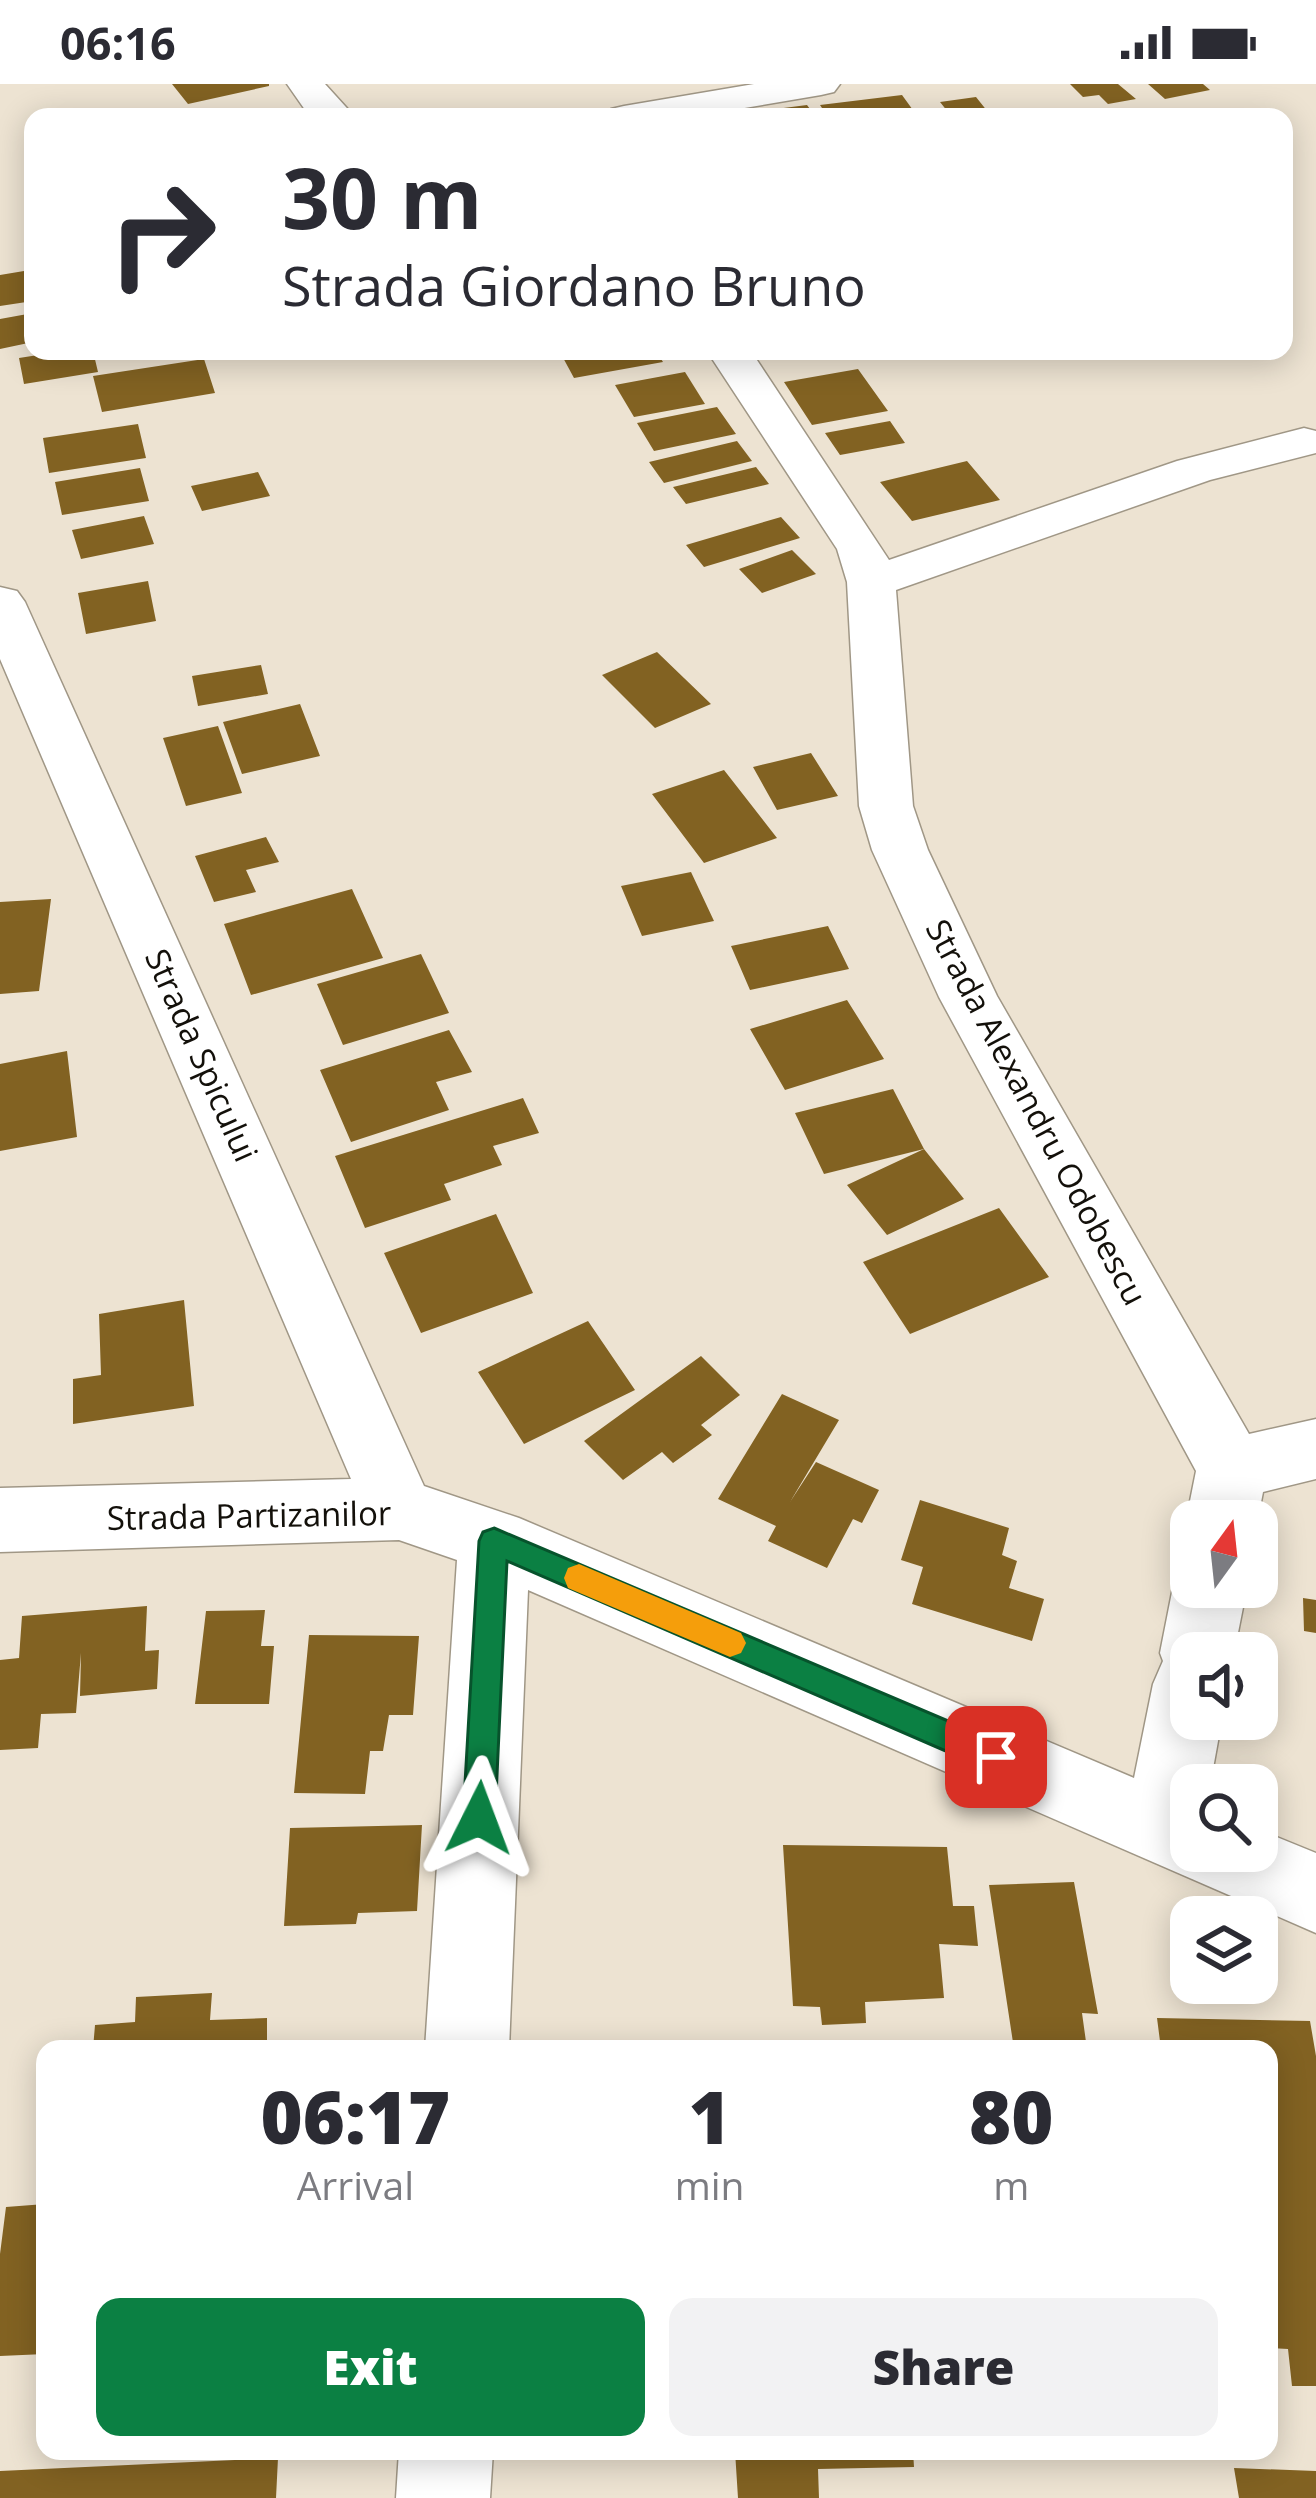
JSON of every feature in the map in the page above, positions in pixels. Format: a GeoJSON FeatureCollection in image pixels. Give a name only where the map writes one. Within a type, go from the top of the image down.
{"type":"FeatureCollection","features":[{"type":"Feature","properties":{"kind":"street"},"geometry":{"type":"LineString","coordinates":[[642,104],[821,84]]}},
{"type":"Feature","properties":{"kind":"street","name":"Strada Alexandru Odobescu"},"geometry":{"type":"LineString","coordinates":[[735,360],[861,549],[871,582],[886,806],[900,850],[968,997],[1227,1495]]}},
{"type":"Feature","properties":{"kind":"street"},"geometry":{"type":"LineString","coordinates":[[871,582],[959,556],[1222,459],[1304,442]]}},
{"type":"Feature","properties":{"kind":"street","name":"Strada Spicului"},"geometry":{"type":"LineString","coordinates":[[0,602],[399,1509]]}},
{"type":"Feature","properties":{"kind":"street"},"geometry":{"type":"LineString","coordinates":[[1227,1495],[1316,1449]]}},
{"type":"Feature","properties":{"kind":"street","name":"Strada Partizanilor"},"geometry":{"type":"LineString","coordinates":[[0,1520],[399,1509],[494,1541],[1170,1831]]}},
{"type":"Feature","properties":{"kind":"street"},"geometry":{"type":"LineString","coordinates":[[467,2040],[494,1541]]}},
{"type":"Feature","properties":{"kind":"street","name":"Strada Partizanilor"},"geometry":{"type":"LineString","coordinates":[[1266,1872],[1316,1893]]}},
{"type":"Feature","properties":{"kind":"street"},"geometry":{"type":"LineString","coordinates":[[443,2498],[445,2460]]}},
{"type":"Feature","properties":{"kind":"building"},"geometry":{"type":"Polygon","coordinates":[[[172,84],[269,84],[269,86],[188,104],[172,84]]]}},
{"type":"Feature","properties":{"kind":"building"},"geometry":{"type":"Polygon","coordinates":[[[1070,84],[1118,84],[1136,99],[1108,104],[1099,95],[1083,97],[1070,84]]]}},
{"type":"Feature","properties":{"kind":"building"},"geometry":{"type":"Polygon","coordinates":[[[1148,84],[1203,84],[1210,90],[1165,99],[1148,84]]]}},
{"type":"Feature","properties":{"kind":"building"},"geometry":{"type":"Polygon","coordinates":[[[902,95],[911,108],[822,108],[820,105],[902,95]]]}},
{"type":"Feature","properties":{"kind":"building"},"geometry":{"type":"Polygon","coordinates":[[[976,97],[985,108],[945,108],[940,102],[976,97]]]}},
{"type":"Feature","properties":{"kind":"building"},"geometry":{"type":"Polygon","coordinates":[[[24,271],[24,302],[0,306],[0,275],[24,271]]]}},
{"type":"Feature","properties":{"kind":"building"},"geometry":{"type":"Polygon","coordinates":[[[24,315],[24,344],[0,349],[0,319],[24,315]]]}},
{"type":"Feature","properties":{"kind":"building"},"geometry":{"type":"Polygon","coordinates":[[[19,358],[95,360],[98,372],[24,384],[19,358]]]}},
{"type":"Feature","properties":{"kind":"building"},"geometry":{"type":"Polygon","coordinates":[[[204,360],[215,393],[102,412],[93,376],[204,360]]]}},
{"type":"Feature","properties":{"kind":"building"},"geometry":{"type":"Polygon","coordinates":[[[564,360],[663,362],[574,378],[564,360]]]}},
{"type":"Feature","properties":{"kind":"building"},"geometry":{"type":"Polygon","coordinates":[[[858,369],[888,411],[812,425],[784,382],[858,369]]]}},
{"type":"Feature","properties":{"kind":"building"},"geometry":{"type":"Polygon","coordinates":[[[685,372],[705,404],[634,417],[615,385],[685,372]]]}},
{"type":"Feature","properties":{"kind":"building"},"geometry":{"type":"Polygon","coordinates":[[[717,407],[736,434],[654,451],[637,423],[717,407]]]}},
{"type":"Feature","properties":{"kind":"building"},"geometry":{"type":"Polygon","coordinates":[[[890,421],[905,443],[840,455],[825,433],[890,421]]]}},
{"type":"Feature","properties":{"kind":"building"},"geometry":{"type":"Polygon","coordinates":[[[138,424],[146,458],[49,473],[43,438],[138,424]]]}},
{"type":"Feature","properties":{"kind":"building"},"geometry":{"type":"Polygon","coordinates":[[[737,441],[752,461],[664,483],[649,462],[737,441]]]}},
{"type":"Feature","properties":{"kind":"building"},"geometry":{"type":"Polygon","coordinates":[[[967,461],[1000,500],[912,521],[880,482],[967,461]]]}},
{"type":"Feature","properties":{"kind":"building"},"geometry":{"type":"Polygon","coordinates":[[[756,467],[769,484],[686,504],[673,487],[756,467]]]}},
{"type":"Feature","properties":{"kind":"building"},"geometry":{"type":"Polygon","coordinates":[[[140,468],[149,501],[62,515],[55,482],[140,468]]]}},
{"type":"Feature","properties":{"kind":"building"},"geometry":{"type":"Polygon","coordinates":[[[258,472],[270,496],[202,511],[191,486],[258,472]]]}},
{"type":"Feature","properties":{"kind":"building"},"geometry":{"type":"Polygon","coordinates":[[[144,516],[154,544],[81,559],[72,530],[144,516]]]}},
{"type":"Feature","properties":{"kind":"building"},"geometry":{"type":"Polygon","coordinates":[[[781,517],[800,538],[704,567],[686,545],[781,517]]]}},
{"type":"Feature","properties":{"kind":"building"},"geometry":{"type":"Polygon","coordinates":[[[792,550],[816,574],[762,593],[739,569],[792,550]]]}},
{"type":"Feature","properties":{"kind":"building"},"geometry":{"type":"Polygon","coordinates":[[[148,581],[156,621],[86,634],[78,593],[148,581]]]}},
{"type":"Feature","properties":{"kind":"building"},"geometry":{"type":"Polygon","coordinates":[[[657,652],[711,704],[655,728],[602,675],[657,652]]]}},
{"type":"Feature","properties":{"kind":"building"},"geometry":{"type":"Polygon","coordinates":[[[261,665],[268,694],[198,706],[192,676],[261,665]]]}},
{"type":"Feature","properties":{"kind":"building"},"geometry":{"type":"Polygon","coordinates":[[[300,704],[320,756],[242,774],[223,722],[300,704]]]}},
{"type":"Feature","properties":{"kind":"building"},"geometry":{"type":"Polygon","coordinates":[[[218,726],[242,793],[186,806],[163,738],[218,726]]]}},
{"type":"Feature","properties":{"kind":"building"},"geometry":{"type":"Polygon","coordinates":[[[811,753],[838,796],[777,810],[753,767],[811,753]]]}},
{"type":"Feature","properties":{"kind":"building"},"geometry":{"type":"Polygon","coordinates":[[[724,770],[777,838],[704,863],[652,794],[724,770]]]}},
{"type":"Feature","properties":{"kind":"building"},"geometry":{"type":"Polygon","coordinates":[[[266,837],[279,862],[246,870],[256,892],[214,902],[195,856],[266,837]]]}},
{"type":"Feature","properties":{"kind":"building"},"geometry":{"type":"Polygon","coordinates":[[[691,872],[714,921],[642,936],[621,886],[691,872]]]}},
{"type":"Feature","properties":{"kind":"building"},"geometry":{"type":"Polygon","coordinates":[[[352,889],[383,958],[251,995],[224,924],[352,889]]]}},
{"type":"Feature","properties":{"kind":"building"},"geometry":{"type":"Polygon","coordinates":[[[51,899],[39,991],[0,994],[0,902],[51,899]]]}},
{"type":"Feature","properties":{"kind":"building"},"geometry":{"type":"Polygon","coordinates":[[[828,926],[849,969],[750,990],[731,946],[828,926]]]}},
{"type":"Feature","properties":{"kind":"building"},"geometry":{"type":"Polygon","coordinates":[[[421,954],[449,1013],[343,1045],[317,984],[421,954]]]}},
{"type":"Feature","properties":{"kind":"building"},"geometry":{"type":"Polygon","coordinates":[[[847,1000],[884,1059],[785,1090],[750,1029],[847,1000]]]}},
{"type":"Feature","properties":{"kind":"building"},"geometry":{"type":"Polygon","coordinates":[[[449,1030],[472,1072],[436,1082],[449,1110],[351,1142],[320,1070],[449,1030]]]}},
{"type":"Feature","properties":{"kind":"building"},"geometry":{"type":"Polygon","coordinates":[[[67,1051],[77,1137],[0,1151],[0,1064],[67,1051]]]}},
{"type":"Feature","properties":{"kind":"building"},"geometry":{"type":"Polygon","coordinates":[[[893,1089],[924,1149],[824,1174],[795,1113],[893,1089]]]}},
{"type":"Feature","properties":{"kind":"building"},"geometry":{"type":"Polygon","coordinates":[[[523,1098],[539,1133],[493,1146],[502,1165],[444,1184],[451,1200],[365,1228],[335,1156],[523,1098]]]}},
{"type":"Feature","properties":{"kind":"building"},"geometry":{"type":"Polygon","coordinates":[[[924,1149],[964,1199],[887,1235],[847,1185],[924,1149]]]}},
{"type":"Feature","properties":{"kind":"building"},"geometry":{"type":"Polygon","coordinates":[[[999,1208],[1049,1277],[910,1334],[863,1262],[999,1208]]]}},
{"type":"Feature","properties":{"kind":"building"},"geometry":{"type":"Polygon","coordinates":[[[496,1214],[533,1293],[421,1333],[384,1253],[496,1214]]]}},
{"type":"Feature","properties":{"kind":"building"},"geometry":{"type":"Polygon","coordinates":[[[184,1300],[194,1406],[73,1424],[73,1379],[101,1375],[99,1314],[184,1300]]]}},
{"type":"Feature","properties":{"kind":"building"},"geometry":{"type":"Polygon","coordinates":[[[588,1321],[635,1390],[524,1444],[478,1372],[588,1321]]]}},
{"type":"Feature","properties":{"kind":"building"},"geometry":{"type":"Polygon","coordinates":[[[701,1356],[740,1395],[701,1425],[712,1435],[673,1463],[662,1452],[623,1480],[584,1441],[701,1356]]]}},
{"type":"Feature","properties":{"kind":"building"},"geometry":{"type":"Polygon","coordinates":[[[782,1394],[839,1420],[790,1502],[816,1462],[879,1490],[862,1523],[853,1519],[827,1568],[768,1541],[776,1526],[718,1499],[782,1394]]]}},
{"type":"Feature","properties":{"kind":"building"},"geometry":{"type":"Polygon","coordinates":[[[920,1500],[1009,1528],[1002,1555],[1017,1561],[1009,1588],[1044,1599],[1032,1641],[912,1604],[923,1567],[901,1560],[920,1500]]]}},
{"type":"Feature","properties":{"kind":"building"},"geometry":{"type":"Polygon","coordinates":[[[1303,1598],[1316,1600],[1316,1633],[1304,1631],[1303,1598]]]}},
{"type":"Feature","properties":{"kind":"building"},"geometry":{"type":"Polygon","coordinates":[[[147,1606],[145,1651],[159,1650],[157,1689],[80,1696],[81,1653],[76,1713],[41,1714],[38,1748],[0,1750],[0,1660],[19,1658],[22,1616],[147,1606]]]}},
{"type":"Feature","properties":{"kind":"building"},"geometry":{"type":"Polygon","coordinates":[[[265,1610],[261,1646],[274,1646],[269,1704],[195,1704],[206,1611],[265,1610]]]}},
{"type":"Feature","properties":{"kind":"building"},"geometry":{"type":"Polygon","coordinates":[[[309,1635],[419,1636],[413,1715],[389,1715],[383,1751],[370,1751],[365,1794],[294,1793],[309,1635]]]}},
{"type":"Feature","properties":{"kind":"building"},"geometry":{"type":"Polygon","coordinates":[[[422,1825],[417,1911],[358,1913],[356,1924],[284,1926],[290,1828],[422,1825]]]}},
{"type":"Feature","properties":{"kind":"building"},"geometry":{"type":"Polygon","coordinates":[[[783,1845],[947,1847],[953,1906],[974,1906],[978,1946],[939,1944],[944,1998],[865,2002],[866,2023],[822,2025],[820,2007],[793,2006],[783,1845]]]}},
{"type":"Feature","properties":{"kind":"building"},"geometry":{"type":"Polygon","coordinates":[[[1074,1882],[1098,2014],[1082,2013],[1086,2040],[1013,2040],[989,1885],[1074,1882]]]}},
{"type":"Feature","properties":{"kind":"building"},"geometry":{"type":"Polygon","coordinates":[[[212,1993],[210,2020],[267,2018],[267,2040],[94,2040],[95,2025],[135,2022],[136,1997],[212,1993]]]}},
{"type":"Feature","properties":{"kind":"building"},"geometry":{"type":"Polygon","coordinates":[[[1157,2018],[1310,2021],[1316,2056],[1316,2386],[1292,2386],[1288,2349],[1278,2348],[1278,2040],[1160,2040],[1157,2018]]]}},
{"type":"Feature","properties":{"kind":"building"},"geometry":{"type":"Polygon","coordinates":[[[36,2205],[36,2354],[0,2356],[0,2254],[6,2207],[36,2205]]]}},
{"type":"Feature","properties":{"kind":"building"},"geometry":{"type":"Polygon","coordinates":[[[278,2460],[276,2498],[0,2498],[0,2471],[278,2460]]]}},
{"type":"Feature","properties":{"kind":"building"},"geometry":{"type":"Polygon","coordinates":[[[736,2460],[914,2460],[914,2467],[818,2469],[819,2498],[738,2498],[736,2460]]]}},
{"type":"Feature","properties":{"kind":"building"},"geometry":{"type":"Polygon","coordinates":[[[1234,2468],[1316,2471],[1316,2498],[1239,2498],[1234,2468]]]}},
{"type":"Feature","properties":{"kind":"slow traffic"},"geometry":{"type":"LineString","coordinates":[[579,1578],[730,1643]]}},
{"type":"Feature","properties":{"kind":"route"},"geometry":{"type":"LineString","coordinates":[[479,1818],[494,1541],[996,1757]]}}]}
